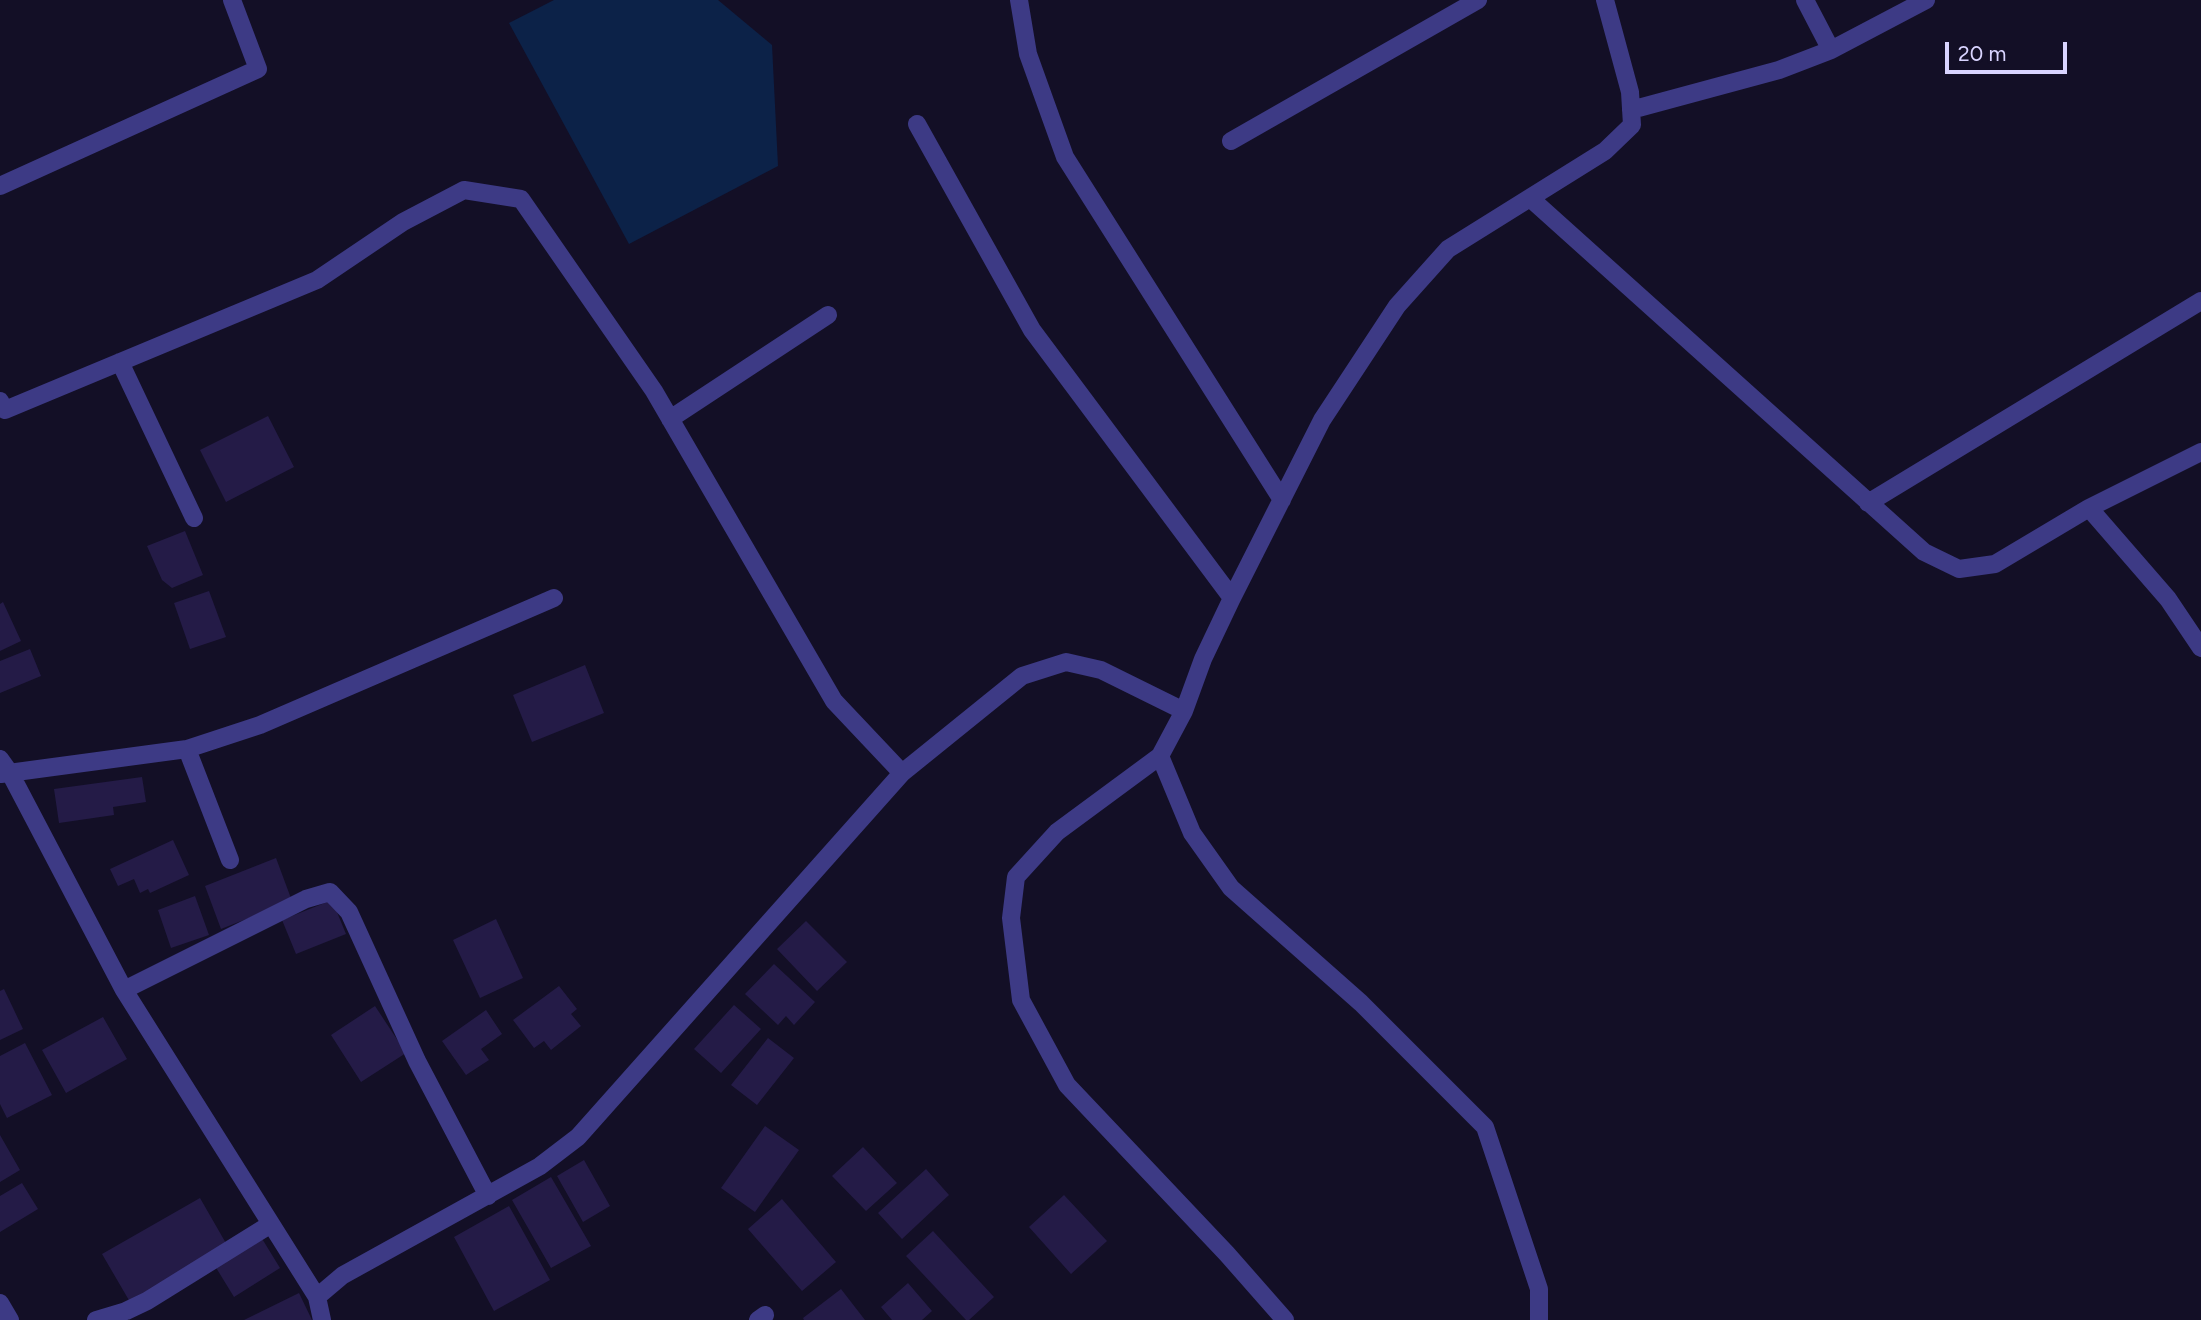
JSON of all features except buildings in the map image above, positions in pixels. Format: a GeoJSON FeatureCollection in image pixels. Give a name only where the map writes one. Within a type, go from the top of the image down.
{"type":"FeatureCollection","features":[{"type":"Feature","properties":{"kind":"street"},"geometry":{"type":"LineString","coordinates":[[1019,0],[1028,54],[1065,157],[1282,500]]}},
{"type":"Feature","properties":{"kind":"street"},"geometry":{"type":"LineString","coordinates":[[1231,141],[1478,0]]}},
{"type":"Feature","properties":{"kind":"street"},"geometry":{"type":"LineString","coordinates":[[1284,1320],[1227,1254],[1067,1084],[1021,1000],[1011,918],[1016,877],[1057,832],[1160,757],[1184,711],[1203,659],[1232,598],[1322,420],[1397,306],[1448,249],[1605,151],[1632,125],[1630,92],[1605,0]]}},
{"type":"Feature","properties":{"kind":"street"},"geometry":{"type":"LineString","coordinates":[[1805,0],[1831,50]]}},
{"type":"Feature","properties":{"kind":"street"},"geometry":{"type":"LineString","coordinates":[[1631,110],[1779,70],[1831,50],[1926,0]]}},
{"type":"Feature","properties":{"kind":"street"},"geometry":{"type":"LineString","coordinates":[[0,186],[258,69],[235,1]]}},
{"type":"Feature","properties":{"kind":"street"},"geometry":{"type":"LineString","coordinates":[[917,124],[1032,330],[1232,598]]}},
{"type":"Feature","properties":{"kind":"street"},"geometry":{"type":"LineString","coordinates":[[2,408],[317,280],[403,222],[464,190],[521,199],[654,391],[834,701],[902,774]]}},
{"type":"Feature","properties":{"kind":"street"},"geometry":{"type":"LineString","coordinates":[[1530,198],[1924,552],[1959,569],[1995,564],[2089,508],[2201,452]]}},
{"type":"Feature","properties":{"kind":"street"},"geometry":{"type":"LineString","coordinates":[[1868,503],[2201,301]]}},
{"type":"Feature","properties":{"kind":"street"},"geometry":{"type":"LineString","coordinates":[[670,419],[828,316]]}},
{"type":"Feature","properties":{"kind":"street"},"geometry":{"type":"LineString","coordinates":[[120,362],[194,518]]}},
{"type":"Feature","properties":{"kind":"street"},"geometry":{"type":"LineString","coordinates":[[2089,508],[2168,599],[2201,648]]}},
{"type":"Feature","properties":{"kind":"street"},"geometry":{"type":"LineString","coordinates":[[322,1320],[317,1297],[124,990],[3,769],[187,749],[260,724],[554,598]]}},
{"type":"Feature","properties":{"kind":"street"},"geometry":{"type":"LineString","coordinates":[[317,1297],[343,1275],[540,1166],[578,1138],[902,774],[1022,676],[1066,662],[1101,670],[1184,711]]}},
{"type":"Feature","properties":{"kind":"street"},"geometry":{"type":"LineString","coordinates":[[187,749],[230,860]]}},
{"type":"Feature","properties":{"kind":"street"},"geometry":{"type":"LineString","coordinates":[[1160,757],[1192,833],[1231,888],[1361,1003],[1485,1127],[1539,1289],[1539,1320]]}},
{"type":"Feature","properties":{"kind":"street"},"geometry":{"type":"LineString","coordinates":[[124,990],[306,899],[330,892],[349,912],[417,1061],[488,1196]]}},
{"type":"Feature","properties":{"kind":"street"},"geometry":{"type":"LineString","coordinates":[[96,1320],[147,1301],[271,1224]]}},
{"type":"Feature","properties":{"kind":"street"},"geometry":{"type":"LineString","coordinates":[[0,1303],[10,1320]]}},
{"type":"Feature","properties":{"kind":"water"},"geometry":{"type":"Polygon","coordinates":[[[554,0],[718,0],[772,45],[778,166],[629,244],[509,23],[554,0]]]}}]}
